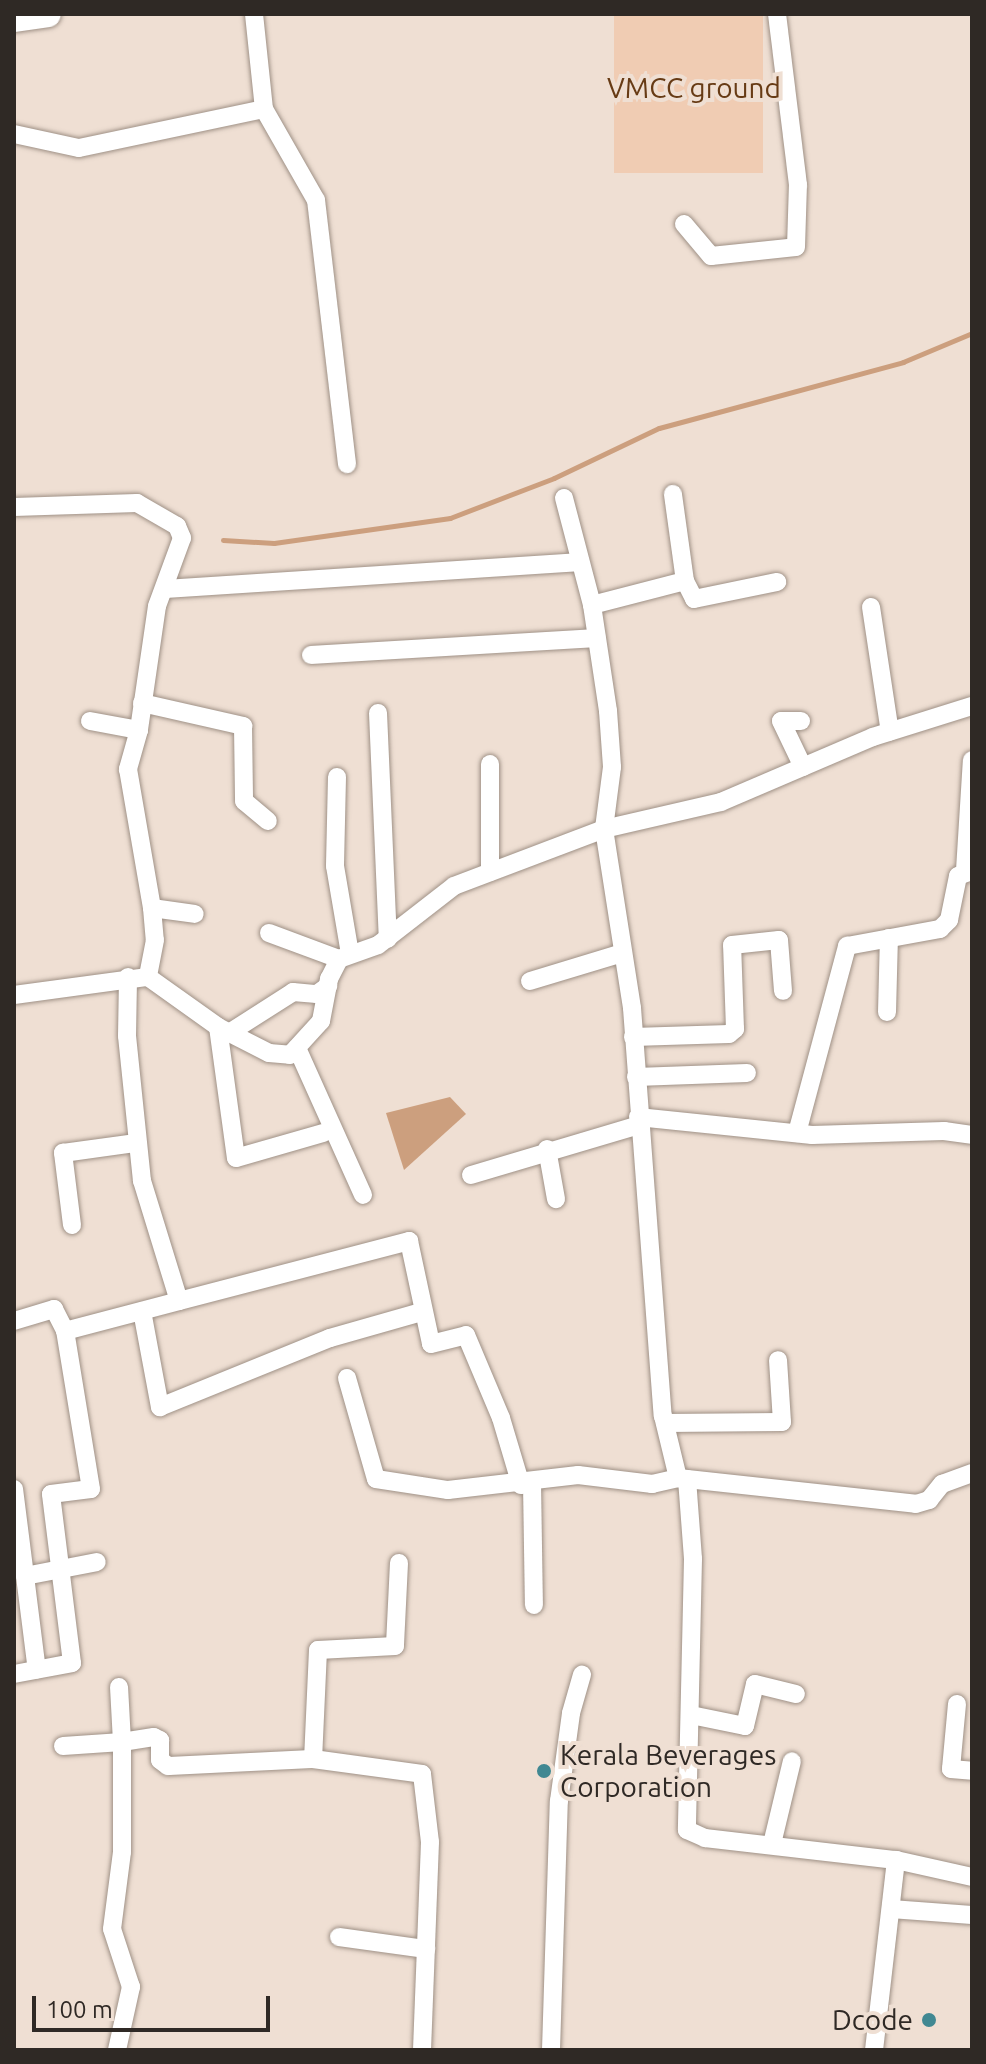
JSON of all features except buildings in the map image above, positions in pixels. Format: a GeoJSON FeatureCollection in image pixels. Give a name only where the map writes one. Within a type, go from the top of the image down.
{"type":"FeatureCollection","features":[{"type":"Feature","properties":{"kind":"street"},"geometry":{"type":"LineString","coordinates":[[14,19],[48,14]]}},
{"type":"Feature","properties":{"kind":"street"},"geometry":{"type":"LineString","coordinates":[[254,14],[264,109],[316,200],[347,464]]}},
{"type":"Feature","properties":{"kind":"street"},"geometry":{"type":"LineString","coordinates":[[684,224],[711,256],[796,247],[798,185],[777,14]]}},
{"type":"Feature","properties":{"kind":"street"},"geometry":{"type":"LineString","coordinates":[[14,134],[79,148],[264,109]]}},
{"type":"Feature","properties":{"kind":"street"},"geometry":{"type":"LineString","coordinates":[[673,494],[685,581],[694,599],[777,582]]}},
{"type":"Feature","properties":{"kind":"street"},"geometry":{"type":"LineString","coordinates":[[564,498],[577,562],[592,605],[612,767],[604,829],[633,1037],[665,1423],[683,1478],[693,1559],[687,1830],[705,1838],[896,1860],[972,1877]]}},
{"type":"Feature","properties":{"kind":"street"},"geometry":{"type":"LineString","coordinates":[[14,507],[137,503],[160,513],[177,526],[184,545],[157,606],[139,730],[128,769],[152,908],[155,940],[148,977]]}},
{"type":"Feature","properties":{"kind":"street"},"geometry":{"type":"LineString","coordinates":[[165,589],[577,562]]}},
{"type":"Feature","properties":{"kind":"street"},"geometry":{"type":"LineString","coordinates":[[592,605],[685,581]]}},
{"type":"Feature","properties":{"kind":"street"},"geometry":{"type":"LineString","coordinates":[[871,607],[890,732]]}},
{"type":"Feature","properties":{"kind":"street"},"geometry":{"type":"LineString","coordinates":[[311,655],[596,638]]}},
{"type":"Feature","properties":{"kind":"street"},"geometry":{"type":"LineString","coordinates":[[142,703],[243,726],[244,801],[268,821]]}},
{"type":"Feature","properties":{"kind":"street"},"geometry":{"type":"LineString","coordinates":[[269,933],[345,956],[388,939],[454,886],[604,829],[721,802],[890,732],[972,706]]}},
{"type":"Feature","properties":{"kind":"street"},"geometry":{"type":"LineString","coordinates":[[378,713],[388,939]]}},
{"type":"Feature","properties":{"kind":"street"},"geometry":{"type":"LineString","coordinates":[[90,721],[139,730]]}},
{"type":"Feature","properties":{"kind":"street"},"geometry":{"type":"LineString","coordinates":[[801,721],[781,721],[803,767]]}},
{"type":"Feature","properties":{"kind":"street"},"geometry":{"type":"LineString","coordinates":[[797,1133],[847,946],[940,929],[949,920],[958,876],[969,870],[972,760]]}},
{"type":"Feature","properties":{"kind":"street"},"geometry":{"type":"LineString","coordinates":[[490,764],[490,872]]}},
{"type":"Feature","properties":{"kind":"street"},"geometry":{"type":"LineString","coordinates":[[14,995],[128,977],[148,977],[223,1030],[280,1057],[297,1048],[321,1021],[328,986],[345,956],[335,866],[337,777]]}},
{"type":"Feature","properties":{"kind":"street"},"geometry":{"type":"LineString","coordinates":[[152,908],[195,914]]}},
{"type":"Feature","properties":{"kind":"street"},"geometry":{"type":"LineString","coordinates":[[887,1012],[889,938]]}},
{"type":"Feature","properties":{"kind":"street"},"geometry":{"type":"LineString","coordinates":[[633,1037],[729,1034],[735,1029],[732,945],[779,940],[783,991]]}},
{"type":"Feature","properties":{"kind":"street"},"geometry":{"type":"LineString","coordinates":[[530,981],[623,953]]}},
{"type":"Feature","properties":{"kind":"street"},"geometry":{"type":"LineString","coordinates":[[128,977],[127,1036],[136,1143],[142,1181],[179,1301]]}},
{"type":"Feature","properties":{"kind":"street"},"geometry":{"type":"LineString","coordinates":[[223,1030],[293,992],[317,994],[328,986]]}},
{"type":"Feature","properties":{"kind":"street"},"geometry":{"type":"LineString","coordinates":[[223,1030],[236,1158],[323,1133]]}},
{"type":"Feature","properties":{"kind":"street"},"geometry":{"type":"LineString","coordinates":[[297,1048],[363,1195]]}},
{"type":"Feature","properties":{"kind":"street"},"geometry":{"type":"LineString","coordinates":[[636,1077],[747,1073]]}},
{"type":"Feature","properties":{"kind":"street"},"geometry":{"type":"LineString","coordinates":[[471,1175],[638,1121],[797,1133],[944,1131],[972,1135]]}},
{"type":"Feature","properties":{"kind":"street"},"geometry":{"type":"LineString","coordinates":[[72,1225],[63,1153],[136,1143]]}},
{"type":"Feature","properties":{"kind":"street"},"geometry":{"type":"LineString","coordinates":[[547,1149],[556,1199]]}},
{"type":"Feature","properties":{"kind":"street"},"geometry":{"type":"LineString","coordinates":[[65,1331],[409,1241],[421,1312],[431,1344],[466,1335],[526,1484],[534,1605]]}},
{"type":"Feature","properties":{"kind":"street"},"geometry":{"type":"LineString","coordinates":[[14,1321],[54,1309],[65,1331],[91,1489],[51,1494],[72,1663],[14,1674]]}},
{"type":"Feature","properties":{"kind":"street"},"geometry":{"type":"LineString","coordinates":[[142,1311],[160,1407],[330,1338],[421,1312]]}},
{"type":"Feature","properties":{"kind":"street"},"geometry":{"type":"LineString","coordinates":[[665,1423],[782,1422],[778,1360]]}},
{"type":"Feature","properties":{"kind":"street"},"geometry":{"type":"LineString","coordinates":[[347,1378],[376,1479],[448,1490],[526,1484],[578,1475],[652,1484],[683,1478],[916,1504],[929,1500],[942,1484],[972,1473]]}},
{"type":"Feature","properties":{"kind":"street"},"geometry":{"type":"LineString","coordinates":[[14,1489],[37,1670]]}},
{"type":"Feature","properties":{"kind":"street"},"geometry":{"type":"LineString","coordinates":[[25,1576],[97,1562]]}},
{"type":"Feature","properties":{"kind":"street"},"geometry":{"type":"LineString","coordinates":[[313,1759],[318,1650],[395,1646],[399,1563]]}},
{"type":"Feature","properties":{"kind":"street"},"geometry":{"type":"LineString","coordinates":[[551,2050],[556,1849],[566,1761],[582,1675]]}},
{"type":"Feature","properties":{"kind":"street"},"geometry":{"type":"LineString","coordinates":[[691,1715],[745,1726],[755,1684],[796,1694]]}},
{"type":"Feature","properties":{"kind":"street"},"geometry":{"type":"LineString","coordinates":[[117,2050],[131,1987],[112,1929],[122,1852],[119,1687]]}},
{"type":"Feature","properties":{"kind":"street"},"geometry":{"type":"LineString","coordinates":[[957,1704],[951,1769],[972,1771]]}},
{"type":"Feature","properties":{"kind":"street"},"geometry":{"type":"LineString","coordinates":[[63,1746],[154,1737],[160,1740],[160,1760],[168,1766],[313,1759],[422,1774],[430,1842],[422,2050]]}},
{"type":"Feature","properties":{"kind":"street"},"geometry":{"type":"LineString","coordinates":[[772,1844],[792,1761]]}},
{"type":"Feature","properties":{"kind":"street"},"geometry":{"type":"LineString","coordinates":[[874,2050],[896,1860]]}},
{"type":"Feature","properties":{"kind":"street"},"geometry":{"type":"LineString","coordinates":[[891,1909],[972,1915]]}},
{"type":"Feature","properties":{"kind":"street"},"geometry":{"type":"LineString","coordinates":[[339,1937],[426,1949]]}},
{"type":"Feature","properties":{"kind":"green space","name":"VMCC ground"},"geometry":{"type":"Polygon","coordinates":[[[614,14],[763,14],[763,173],[614,173],[614,14]]]}},
{"type":"Feature","properties":{"kind":"shaded area"},"geometry":{"type":"Polygon","coordinates":[[[450,1097],[466,1114],[404,1170],[386,1113],[450,1097]]]}},
{"type":"Feature","properties":{"kind":"waterway"},"geometry":{"type":"LineString","coordinates":[[223,540],[274,543],[450,518],[554,478],[659,428],[903,362],[972,333]]}},
{"type":"Feature","properties":{"kind":"place","name":"Kerala Beverages Corporation"},"geometry":{"type":"Point","coordinates":[544,1771]}},
{"type":"Feature","properties":{"kind":"place","name":"Dcode"},"geometry":{"type":"Point","coordinates":[929,2020]}}]}
